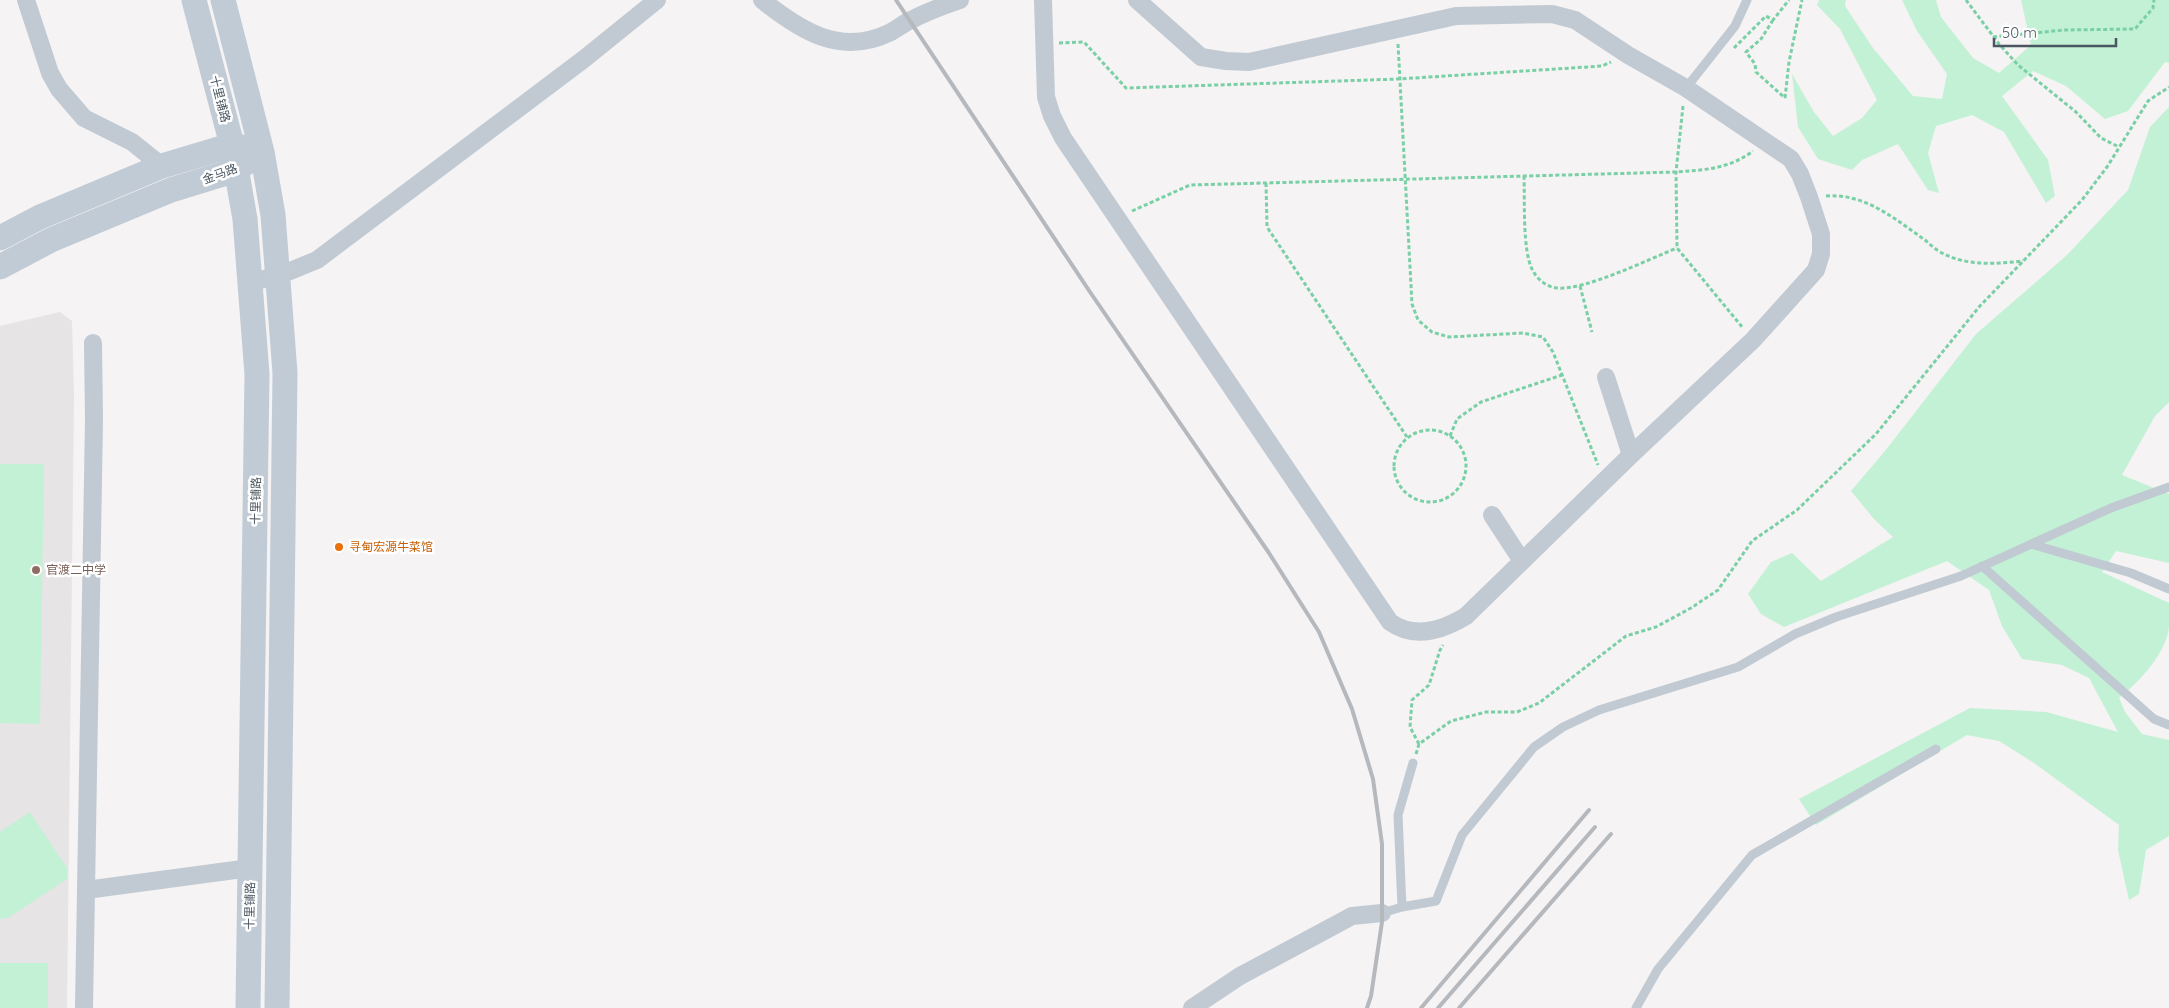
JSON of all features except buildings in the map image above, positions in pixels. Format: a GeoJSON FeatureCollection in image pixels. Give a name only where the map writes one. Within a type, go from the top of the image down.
{"type":"FeatureCollection","features":[{"type":"Feature","properties":{"kind":"main road","name":"十里铺路"},"geometry":{"type":"LineString","coordinates":[[194,0],[232,144],[245,219],[257,374],[248,1008]]}},
{"type":"Feature","properties":{"kind":"main road"},"geometry":{"type":"LineString","coordinates":[[223,0],[262,152],[273,216],[285,373],[277,1008]]}},
{"type":"Feature","properties":{"kind":"main road","name":"金马路"},"geometry":{"type":"LineString","coordinates":[[0,238],[40,217],[162,166],[232,144],[262,152]]}},
{"type":"Feature","properties":{"kind":"main road","name":"金马路"},"geometry":{"type":"LineString","coordinates":[[0,267],[51,240],[171,190],[236,170],[262,152]]}},
{"type":"Feature","properties":{"kind":"street"},"geometry":{"type":"LineString","coordinates":[[26,0],[50,73],[59,89],[84,118],[132,142],[162,166]]}},
{"type":"Feature","properties":{"kind":"street"},"geometry":{"type":"LineString","coordinates":[[251,282],[278,276],[317,260],[584,59],[657,0]]}},
{"type":"Feature","properties":{"kind":"street"},"geometry":{"type":"LineString","coordinates":[[762,0],[799,27],[818,37],[858,42],[891,32],[908,21],[960,0]]}},
{"type":"Feature","properties":{"kind":"street"},"geometry":{"type":"LineString","coordinates":[[1043,0],[1046,97],[1052,116],[1063,138],[1390,622],[1402,630],[1420,631],[1446,628],[1466,616],[1631,455],[1753,340],[1816,270],[1821,254],[1821,234],[1800,174],[1791,160],[1686,88],[1628,55],[1575,20],[1552,14],[1456,16],[1249,62],[1226,62],[1201,57],[1138,0]]}},
{"type":"Feature","properties":{"kind":"street"},"geometry":{"type":"LineString","coordinates":[[84,1008],[94,420],[93,343]]}},
{"type":"Feature","properties":{"kind":"street"},"geometry":{"type":"LineString","coordinates":[[1606,377],[1631,455]]}},
{"type":"Feature","properties":{"kind":"street"},"geometry":{"type":"LineString","coordinates":[[1492,516],[1522,561]]}},
{"type":"Feature","properties":{"kind":"street"},"geometry":{"type":"LineString","coordinates":[[86,890],[250,868]]}},
{"type":"Feature","properties":{"kind":"street"},"geometry":{"type":"LineString","coordinates":[[1192,1008],[1240,976],[1352,916],[1382,913]]}},
{"type":"Feature","properties":{"kind":"lane"},"geometry":{"type":"LineString","coordinates":[[1686,88],[1735,26],[1747,0]]}},
{"type":"Feature","properties":{"kind":"lane"},"geometry":{"type":"LineString","coordinates":[[1382,913],[1436,901],[1462,835],[1534,747],[1563,727],[1599,710],[1738,667],[1796,634],[1836,617],[1961,576],[2111,508],[2169,487]]}},
{"type":"Feature","properties":{"kind":"lane"},"geometry":{"type":"LineString","coordinates":[[2031,544],[2131,573],[2169,589]]}},
{"type":"Feature","properties":{"kind":"lane"},"geometry":{"type":"LineString","coordinates":[[1982,566],[2154,719],[2169,725]]}},
{"type":"Feature","properties":{"kind":"lane"},"geometry":{"type":"LineString","coordinates":[[1636,1008],[1658,969],[1752,855],[1936,749]]}},
{"type":"Feature","properties":{"kind":"lane"},"geometry":{"type":"LineString","coordinates":[[1402,908],[1398,815],[1413,763]]}},
{"type":"Feature","properties":{"kind":"path"},"geometry":{"type":"LineString","coordinates":[[1789,0],[1761,39],[1746,52],[1755,64],[1756,72],[1785,98],[1789,62],[1802,0]]}},
{"type":"Feature","properties":{"kind":"path"},"geometry":{"type":"LineString","coordinates":[[1966,0],[1993,37],[2018,66],[2076,112],[2101,138],[2118,147]]}},
{"type":"Feature","properties":{"kind":"path"},"geometry":{"type":"LineString","coordinates":[[1993,37],[2064,30],[2135,29],[2153,8],[2154,0]]}},
{"type":"Feature","properties":{"kind":"path"},"geometry":{"type":"LineString","coordinates":[[1714,51],[1732,49],[1737,46],[1766,16],[1773,20]]}},
{"type":"Feature","properties":{"kind":"path"},"geometry":{"type":"LineString","coordinates":[[1397,28],[1412,304],[1418,320],[1432,332],[1449,337],[1523,332],[1543,338],[1553,352],[1604,481]]}},
{"type":"Feature","properties":{"kind":"path"},"geometry":{"type":"LineString","coordinates":[[1043,43],[1084,42],[1126,88],[1399,80],[1602,66],[1628,55]]}},
{"type":"Feature","properties":{"kind":"path"},"geometry":{"type":"LineString","coordinates":[[1413,763],[1419,744],[1451,721],[1486,712],[1516,712],[1539,703],[1626,636],[1656,627],[1691,608],[1718,590],[1752,541],[1797,510],[1876,434],[1979,308],[2082,200],[2108,167],[2118,147],[2148,101],[2169,87]]}},
{"type":"Feature","properties":{"kind":"path"},"geometry":{"type":"LineString","coordinates":[[1686,88],[1676,172],[1677,248],[1753,340]]}},
{"type":"Feature","properties":{"kind":"path"},"geometry":{"type":"LineString","coordinates":[[1117,218],[1190,185],[1712,170],[1742,159],[1765,143]]}},
{"type":"Feature","properties":{"kind":"path"},"geometry":{"type":"LineString","coordinates":[[1524,176],[1528,255],[1533,271],[1542,282],[1557,288],[1580,286],[1677,248]]}},
{"type":"Feature","properties":{"kind":"path"},"geometry":{"type":"LineString","coordinates":[[1266,183],[1267,227],[1407,437]]}},
{"type":"Feature","properties":{"kind":"path"},"geometry":{"type":"LineString","coordinates":[[1809,197],[1832,195],[1854,197],[1880,208],[1944,254],[1970,262],[1999,264],[2024,261]]}},
{"type":"Feature","properties":{"kind":"path"},"geometry":{"type":"LineString","coordinates":[[1580,286],[1592,332]]}},
{"type":"Feature","properties":{"kind":"path"},"geometry":{"type":"LineString","coordinates":[[1450,436],[1457,419],[1481,402],[1562,375]]}},
{"type":"Feature","properties":{"kind":"path"},"geometry":{"type":"LineString","coordinates":[[1440,431],[1450,436],[1459,444],[1464,454],[1466,466],[1464,477],[1459,487],[1451,495],[1440,501],[1427,502],[1415,499],[1405,492],[1397,482],[1394,458],[1399,446],[1407,437],[1417,432],[1440,431]]}},
{"type":"Feature","properties":{"kind":"path"},"geometry":{"type":"LineString","coordinates":[[1419,744],[1410,727],[1412,700],[1429,685],[1440,650],[1446,642],[1446,628]]}},
{"type":"Feature","properties":{"kind":"shaded area","name":"官渡二中学"},"geometry":{"type":"Polygon","coordinates":[[[60,312],[72,321],[74,396],[67,1008],[0,1008],[0,326],[60,312]]]}},
{"type":"Feature","properties":{"kind":"green space"},"geometry":{"type":"Polygon","coordinates":[[[1819,0],[1846,0],[1845,6],[1873,48],[1913,96],[1942,99],[1947,74],[1917,31],[1902,0],[1936,0],[1941,17],[1973,58],[1999,73],[2031,45],[2021,0],[2169,0],[2169,63],[2165,62],[2128,111],[2105,119],[2066,86],[2033,71],[2002,96],[2048,160],[2055,196],[2046,203],[2004,132],[1972,115],[1936,126],[1928,153],[1939,193],[1928,190],[1898,144],[1862,160],[1852,170],[1818,159],[1798,127],[1792,74],[1814,112],[1833,136],[1862,118],[1877,100],[1840,29],[1817,5],[1819,0]]]}},
{"type":"Feature","properties":{"kind":"green space"},"geometry":{"type":"Polygon","coordinates":[[[2169,107],[2169,402],[2155,416],[2122,475],[2169,494],[2169,563],[2116,551],[2102,572],[2169,603],[2169,627],[2163,647],[2143,676],[2119,698],[2125,712],[2142,734],[2169,740],[2169,836],[2146,850],[2139,894],[2129,900],[2118,850],[2119,825],[2034,763],[1999,741],[1967,735],[1816,825],[1799,799],[1970,708],[2046,712],[2118,732],[2089,678],[2062,665],[2022,659],[2002,626],[1989,590],[1947,561],[1784,627],[1761,614],[1748,594],[1771,562],[1792,553],[1821,581],[1893,537],[1874,519],[1851,491],[1885,451],[1976,334],[2067,255],[2128,190],[2150,127],[2169,107]]]}},
{"type":"Feature","properties":{"kind":"green space"},"geometry":{"type":"Polygon","coordinates":[[[0,464],[44,464],[40,724],[0,723],[0,464]]]}},
{"type":"Feature","properties":{"kind":"green space"},"geometry":{"type":"Polygon","coordinates":[[[30,812],[67,868],[67,879],[8,918],[0,919],[0,832],[30,812]]]}},
{"type":"Feature","properties":{"kind":"green space"},"geometry":{"type":"Polygon","coordinates":[[[0,963],[48,963],[48,1008],[0,1008],[0,963]]]}},
{"type":"Feature","properties":{"kind":"railway"},"geometry":{"type":"LineString","coordinates":[[896,0],[1090,292],[1269,553],[1319,632],[1352,709],[1373,779],[1382,844],[1382,922],[1371,996],[1367,1008]]}},
{"type":"Feature","properties":{"kind":"railway"},"geometry":{"type":"LineString","coordinates":[[1421,1008],[1589,810]]}},
{"type":"Feature","properties":{"kind":"railway"},"geometry":{"type":"LineString","coordinates":[[1438,1008],[1595,827]]}},
{"type":"Feature","properties":{"kind":"railway"},"geometry":{"type":"LineString","coordinates":[[1459,1008],[1611,834]]}},
{"type":"Feature","properties":{"kind":"place","name":"寻甸宏源牛菜馆"},"geometry":{"type":"Point","coordinates":[339,547]}},
{"type":"Feature","properties":{"kind":"place","name":"官渡二中学"},"geometry":{"type":"Point","coordinates":[36,570]}}]}
